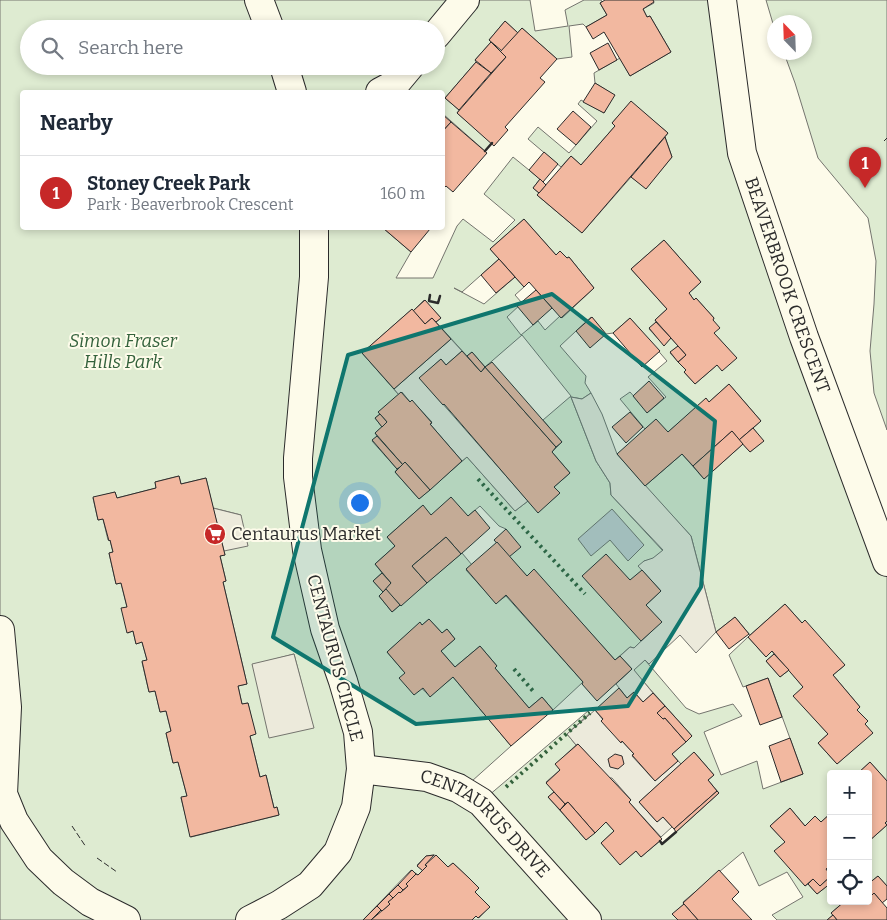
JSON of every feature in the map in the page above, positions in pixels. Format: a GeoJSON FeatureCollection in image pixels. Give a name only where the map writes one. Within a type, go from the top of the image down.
{"type":"FeatureCollection","features":[{"type":"Feature","properties":{"kind":"street"},"geometry":{"type":"LineString","coordinates":[[259,0],[267,20]]}},
{"type":"Feature","properties":{"kind":"street"},"geometry":{"type":"LineString","coordinates":[[445,24],[465,0]]}},
{"type":"Feature","properties":{"kind":"street","name":"BEAVERBROOK CRESCENT"},"geometry":{"type":"LineString","coordinates":[[722,0],[742,153],[804,337],[887,562]]}},
{"type":"Feature","properties":{"kind":"street"},"geometry":{"type":"LineString","coordinates":[[287,75],[291,90]]}},
{"type":"Feature","properties":{"kind":"street"},"geometry":{"type":"LineString","coordinates":[[384,90],[396,84],[403,75]]}},
{"type":"Feature","properties":{"kind":"street","name":"CENTAURUS CIRCLE"},"geometry":{"type":"LineString","coordinates":[[250,920],[279,905],[310,885],[338,852],[356,808],[361,769],[358,732],[344,682],[325,629],[307,550],[298,477],[298,458],[314,277],[314,230]]}},
{"type":"Feature","properties":{"kind":"street"},"geometry":{"type":"LineString","coordinates":[[0,630],[7,707],[2,795],[14,821],[39,859],[63,882],[90,902],[126,920]]}},
{"type":"Feature","properties":{"kind":"street","name":"CENTAURUS DRIVE"},"geometry":{"type":"LineString","coordinates":[[361,769],[427,777],[458,788],[481,802],[587,920]]}},
{"type":"Feature","properties":{"kind":"highlighted area"},"geometry":{"type":"Polygon","coordinates":[[[552,294],[715,421],[701,587],[628,706],[416,724],[273,637],[348,355],[552,294]]]}},
{"type":"Feature","properties":{"kind":"green space","name":"Simon Fraser Hills Park"},"geometry":{"type":"Polygon","coordinates":[[[0,0],[530,0],[535,31],[568,26],[565,10],[584,0],[601,0],[602,2],[600,3],[607,15],[586,27],[583,24],[569,26],[572,57],[557,59],[522,28],[518,33],[505,21],[489,40],[491,42],[475,60],[476,62],[445,98],[445,90],[20,90],[20,230],[385,230],[411,252],[396,278],[433,278],[457,226],[463,219],[493,242],[515,220],[484,194],[513,157],[540,179],[533,188],[539,193],[537,195],[582,233],[631,177],[646,188],[672,157],[665,137],[668,133],[631,102],[612,123],[615,126],[581,165],[571,156],[561,167],[528,139],[538,127],[569,153],[597,121],[578,104],[581,100],[604,113],[614,95],[595,83],[594,73],[620,58],[630,76],[671,52],[650,16],[647,17],[643,9],[654,3],[653,0],[722,0],[742,153],[887,560],[887,781],[870,762],[861,770],[827,770],[827,817],[821,822],[805,826],[790,808],[770,826],[785,842],[805,886],[808,884],[817,894],[827,886],[827,905],[840,905],[831,913],[833,915],[827,920],[777,920],[772,915],[803,897],[787,872],[759,886],[743,852],[683,902],[684,904],[673,914],[678,920],[472,920],[476,916],[479,918],[489,907],[475,892],[469,878],[453,863],[448,867],[435,855],[426,856],[417,865],[423,871],[418,875],[411,870],[363,920],[0,920],[0,0]],[[524,219],[490,249],[499,259],[462,292],[454,288],[484,304],[515,277],[524,287],[515,295],[522,303],[507,317],[521,335],[538,321],[545,330],[560,316],[562,318],[594,288],[569,257],[567,258],[560,251],[556,255],[524,219]],[[664,240],[631,269],[667,309],[655,320],[656,322],[649,329],[664,345],[671,338],[678,346],[670,353],[686,370],[684,372],[695,384],[717,365],[722,370],[736,358],[714,333],[714,318],[689,293],[701,282],[664,240]],[[424,300],[362,353],[399,395],[379,412],[380,414],[375,418],[382,427],[375,433],[377,436],[372,441],[397,469],[395,472],[419,499],[467,457],[515,511],[528,501],[538,512],[560,493],[554,487],[570,473],[552,452],[562,442],[543,420],[571,396],[522,335],[485,367],[472,352],[467,356],[436,322],[441,318],[424,300]],[[591,317],[560,346],[586,376],[585,383],[591,393],[582,399],[571,397],[596,461],[610,483],[611,495],[663,551],[653,559],[644,561],[642,570],[661,591],[662,622],[634,648],[630,647],[615,660],[534,570],[527,576],[509,557],[506,529],[499,526],[480,506],[468,516],[431,515],[422,506],[387,537],[395,546],[375,564],[382,573],[373,581],[383,592],[379,596],[392,612],[462,553],[472,565],[466,570],[496,603],[506,596],[583,682],[553,710],[542,697],[529,708],[495,668],[497,666],[480,646],[455,667],[441,651],[455,639],[447,629],[442,633],[429,619],[422,625],[420,623],[387,652],[405,673],[430,696],[453,677],[511,746],[462,790],[481,802],[588,711],[590,713],[567,734],[576,745],[556,764],[560,770],[546,782],[554,792],[548,797],[586,840],[606,822],[614,831],[601,843],[620,864],[636,851],[641,857],[660,841],[663,844],[719,793],[708,780],[714,775],[695,753],[681,764],[672,754],[692,736],[633,670],[645,660],[686,708],[699,714],[733,704],[742,716],[704,732],[721,775],[757,761],[763,789],[803,774],[768,678],[743,687],[729,655],[748,637],[766,657],[772,651],[774,654],[766,661],[780,677],[789,670],[803,687],[794,696],[828,734],[818,743],[837,764],[872,733],[865,724],[867,721],[857,710],[860,707],[833,675],[844,666],[805,621],[802,623],[785,604],[750,635],[735,617],[716,632],[691,536],[645,486],[682,454],[704,479],[743,444],[750,452],[763,441],[753,428],[761,421],[729,384],[709,402],[706,399],[668,432],[645,429],[620,399],[630,392],[648,412],[666,397],[648,377],[667,361],[630,318],[613,333],[606,334],[591,317]],[[179,476],[155,482],[156,488],[117,498],[115,492],[93,498],[98,520],[103,519],[108,540],[110,540],[113,552],[109,553],[116,584],[121,583],[127,607],[128,633],[133,631],[136,644],[142,642],[147,660],[142,662],[149,692],[155,691],[160,712],[166,711],[171,731],[166,733],[173,763],[178,762],[187,796],[181,798],[191,837],[279,815],[277,807],[274,808],[266,775],[260,777],[250,736],[255,734],[248,703],[242,704],[238,686],[247,684],[223,582],[226,581],[220,556],[225,555],[224,551],[241,515],[213,508],[206,478],[181,484],[179,476]],[[294,654],[252,665],[313,727],[294,654]]]}},
{"type":"Feature","properties":{"kind":"green space"},"geometry":{"type":"Polygon","coordinates":[[[766,0],[887,0],[887,430],[874,393],[870,351],[876,261],[868,218],[818,158],[787,60],[812,60],[812,15],[770,15],[766,0]]]}},
{"type":"Feature","properties":{"kind":"green space"},"geometry":{"type":"Polygon","coordinates":[[[445,98],[459,110],[457,113],[492,143],[485,151],[445,116],[445,98]]]}},
{"type":"Feature","properties":{"kind":"green space"},"geometry":{"type":"Polygon","coordinates":[[[887,825],[887,886],[878,876],[872,881],[872,838],[887,825]]]}},
{"type":"Feature","properties":{"kind":"shaded area"},"geometry":{"type":"Polygon","coordinates":[[[451,339],[462,351],[446,365],[441,359],[420,378],[528,501],[515,511],[467,457],[462,461],[430,424],[432,422],[412,401],[410,402],[402,392],[399,395],[394,389],[451,339]]]}},
{"type":"Feature","properties":{"kind":"shaded area"},"geometry":{"type":"Polygon","coordinates":[[[591,393],[602,414],[617,454],[691,536],[716,632],[696,653],[680,635],[649,664],[645,660],[634,670],[653,693],[643,702],[634,692],[627,698],[616,684],[632,669],[620,656],[630,647],[634,648],[661,622],[646,605],[661,591],[638,566],[663,550],[611,495],[610,483],[596,461],[571,397],[582,399],[591,393]]]}},
{"type":"Feature","properties":{"kind":"shaded area"},"geometry":{"type":"Polygon","coordinates":[[[213,508],[241,515],[248,546],[224,551],[213,508]]]}},
{"type":"Feature","properties":{"kind":"shaded area"},"geometry":{"type":"Polygon","coordinates":[[[612,509],[644,545],[628,561],[610,540],[591,556],[578,539],[612,509]]]}},
{"type":"Feature","properties":{"kind":"shaded area"},"geometry":{"type":"Polygon","coordinates":[[[294,654],[314,728],[269,738],[252,664],[294,654]]]}},
{"type":"Feature","properties":{"kind":"shaded area"},"geometry":{"type":"Polygon","coordinates":[[[595,710],[655,781],[678,761],[681,764],[639,802],[657,822],[663,817],[672,827],[661,837],[629,802],[631,800],[612,778],[609,778],[567,734],[595,710]]]}},
{"type":"Feature","properties":{"kind":"building"},"geometry":{"type":"Polygon","coordinates":[[[605,0],[653,0],[654,2],[643,9],[647,17],[650,16],[671,52],[630,76],[604,32],[593,39],[586,27],[607,15],[600,3],[605,0]]]}},
{"type":"Feature","properties":{"kind":"building"},"geometry":{"type":"Polygon","coordinates":[[[505,21],[518,33],[502,51],[489,40],[505,21]]]}},
{"type":"Feature","properties":{"kind":"building"},"geometry":{"type":"Polygon","coordinates":[[[522,28],[557,59],[540,78],[545,82],[505,127],[508,130],[494,146],[457,113],[506,57],[500,52],[522,28]]]}},
{"type":"Feature","properties":{"kind":"building"},"geometry":{"type":"Polygon","coordinates":[[[491,42],[506,57],[491,73],[475,60],[491,42]]]}},
{"type":"Feature","properties":{"kind":"building"},"geometry":{"type":"Polygon","coordinates":[[[608,43],[617,60],[599,70],[590,53],[608,43]]]}},
{"type":"Feature","properties":{"kind":"building"},"geometry":{"type":"Polygon","coordinates":[[[476,62],[491,73],[459,110],[445,98],[476,62]]]}},
{"type":"Feature","properties":{"kind":"building"},"geometry":{"type":"Polygon","coordinates":[[[595,83],[615,95],[604,113],[583,102],[595,83]]]}},
{"type":"Feature","properties":{"kind":"building"},"geometry":{"type":"Polygon","coordinates":[[[631,101],[668,133],[582,233],[537,195],[571,156],[581,165],[615,126],[612,123],[631,101]]]}},
{"type":"Feature","properties":{"kind":"building"},"geometry":{"type":"Polygon","coordinates":[[[573,111],[591,127],[576,145],[557,129],[573,111]]]}},
{"type":"Feature","properties":{"kind":"building"},"geometry":{"type":"Polygon","coordinates":[[[445,117],[451,122],[445,129],[445,117]]]}},
{"type":"Feature","properties":{"kind":"building"},"geometry":{"type":"Polygon","coordinates":[[[451,122],[487,153],[453,192],[445,187],[445,129],[451,122]]]}},
{"type":"Feature","properties":{"kind":"building"},"geometry":{"type":"Polygon","coordinates":[[[665,137],[672,157],[646,189],[631,177],[665,137]]]}},
{"type":"Feature","properties":{"kind":"building"},"geometry":{"type":"Polygon","coordinates":[[[544,152],[558,164],[543,182],[529,170],[544,152]]]}},
{"type":"Feature","properties":{"kind":"building"},"geometry":{"type":"Polygon","coordinates":[[[540,179],[546,185],[539,193],[533,188],[540,179]]]}},
{"type":"Feature","properties":{"kind":"building"},"geometry":{"type":"Polygon","coordinates":[[[524,219],[556,255],[560,251],[567,258],[569,257],[594,288],[561,318],[529,282],[524,287],[490,249],[524,219]]]}},
{"type":"Feature","properties":{"kind":"building"},"geometry":{"type":"Polygon","coordinates":[[[385,230],[429,230],[411,252],[385,230]]]}},
{"type":"Feature","properties":{"kind":"building"},"geometry":{"type":"Polygon","coordinates":[[[664,240],[701,282],[689,293],[714,318],[713,320],[720,328],[714,333],[737,358],[722,371],[717,365],[695,384],[678,362],[686,355],[655,320],[667,309],[631,269],[664,240]]]}},
{"type":"Feature","properties":{"kind":"building"},"geometry":{"type":"Polygon","coordinates":[[[499,259],[515,277],[496,293],[481,275],[499,259]]]}},
{"type":"Feature","properties":{"kind":"building"},"geometry":{"type":"Polygon","coordinates":[[[536,290],[552,308],[533,325],[517,306],[536,290]]]}},
{"type":"Feature","properties":{"kind":"building"},"geometry":{"type":"Polygon","coordinates":[[[425,300],[441,318],[436,322],[432,318],[425,324],[413,311],[425,300]]]}},
{"type":"Feature","properties":{"kind":"building"},"geometry":{"type":"Polygon","coordinates":[[[412,309],[425,324],[432,318],[451,339],[394,389],[362,353],[412,309]]]}},
{"type":"Feature","properties":{"kind":"building"},"geometry":{"type":"Polygon","coordinates":[[[592,317],[606,334],[590,348],[576,331],[592,317]]]}},
{"type":"Feature","properties":{"kind":"building"},"geometry":{"type":"Polygon","coordinates":[[[630,318],[660,351],[642,367],[613,333],[630,318]]]}},
{"type":"Feature","properties":{"kind":"building"},"geometry":{"type":"Polygon","coordinates":[[[656,322],[671,338],[664,346],[649,328],[656,322]]]}},
{"type":"Feature","properties":{"kind":"building"},"geometry":{"type":"Polygon","coordinates":[[[678,346],[686,355],[678,362],[670,352],[678,346]]]}},
{"type":"Feature","properties":{"kind":"building"},"geometry":{"type":"Polygon","coordinates":[[[462,351],[481,372],[485,367],[556,447],[552,452],[570,473],[554,487],[560,493],[538,513],[444,404],[419,378],[441,359],[446,365],[462,351]]]}},
{"type":"Feature","properties":{"kind":"building"},"geometry":{"type":"Polygon","coordinates":[[[472,352],[485,367],[481,372],[467,356],[472,352]]]}},
{"type":"Feature","properties":{"kind":"building"},"geometry":{"type":"Polygon","coordinates":[[[492,362],[562,442],[556,447],[485,367],[492,362]]]}},
{"type":"Feature","properties":{"kind":"building"},"geometry":{"type":"Polygon","coordinates":[[[649,381],[664,398],[647,413],[633,396],[649,381]]]}},
{"type":"Feature","properties":{"kind":"building"},"geometry":{"type":"Polygon","coordinates":[[[729,384],[761,421],[739,440],[732,431],[693,466],[682,454],[645,486],[617,454],[656,419],[668,432],[706,398],[709,402],[729,384]]]}},
{"type":"Feature","properties":{"kind":"building"},"geometry":{"type":"Polygon","coordinates":[[[401,392],[410,402],[412,400],[462,461],[430,490],[405,462],[403,465],[375,433],[387,422],[378,412],[401,392]]]}},
{"type":"Feature","properties":{"kind":"building"},"geometry":{"type":"Polygon","coordinates":[[[630,412],[643,427],[626,443],[612,427],[630,412]]]}},
{"type":"Feature","properties":{"kind":"building"},"geometry":{"type":"Polygon","coordinates":[[[380,414],[387,422],[382,427],[375,418],[380,414]]]}},
{"type":"Feature","properties":{"kind":"building"},"geometry":{"type":"Polygon","coordinates":[[[753,428],[764,441],[750,452],[739,440],[753,428]]]}},
{"type":"Feature","properties":{"kind":"building"},"geometry":{"type":"Polygon","coordinates":[[[732,431],[743,444],[704,479],[693,466],[732,431]]]}},
{"type":"Feature","properties":{"kind":"building"},"geometry":{"type":"Polygon","coordinates":[[[377,436],[403,465],[397,469],[372,440],[377,436]]]}},
{"type":"Feature","properties":{"kind":"building"},"geometry":{"type":"Polygon","coordinates":[[[405,462],[430,490],[419,499],[395,472],[405,462]]]}},
{"type":"Feature","properties":{"kind":"building"},"geometry":{"type":"Polygon","coordinates":[[[179,476],[181,484],[206,478],[225,555],[220,556],[226,581],[223,582],[247,684],[238,686],[242,704],[248,703],[256,734],[250,736],[260,777],[266,775],[274,808],[277,807],[279,815],[190,837],[181,797],[187,796],[178,762],[173,763],[166,733],[171,731],[166,711],[160,712],[155,691],[149,692],[142,661],[147,660],[142,642],[136,644],[133,631],[127,633],[121,608],[127,607],[121,583],[116,584],[109,553],[113,552],[110,540],[103,519],[98,520],[93,497],[115,492],[117,498],[156,488],[155,482],[179,476]]]}},
{"type":"Feature","properties":{"kind":"building"},"geometry":{"type":"Polygon","coordinates":[[[451,497],[468,516],[475,510],[490,528],[461,554],[446,537],[412,566],[427,583],[401,606],[385,589],[391,583],[375,564],[395,546],[387,537],[423,505],[431,515],[451,497]]]}},
{"type":"Feature","properties":{"kind":"building"},"geometry":{"type":"Polygon","coordinates":[[[506,529],[521,547],[509,557],[494,540],[506,529]]]}},
{"type":"Feature","properties":{"kind":"building"},"geometry":{"type":"Polygon","coordinates":[[[446,537],[461,554],[427,583],[412,566],[446,537]]]}},
{"type":"Feature","properties":{"kind":"building"},"geometry":{"type":"Polygon","coordinates":[[[497,542],[527,576],[534,569],[615,660],[620,656],[632,669],[597,701],[582,684],[583,682],[506,595],[496,604],[466,569],[497,542]]]}},
{"type":"Feature","properties":{"kind":"building"},"geometry":{"type":"Polygon","coordinates":[[[606,554],[630,580],[642,570],[661,591],[646,605],[662,622],[641,641],[582,576],[606,554]]]}},
{"type":"Feature","properties":{"kind":"building"},"geometry":{"type":"Polygon","coordinates":[[[382,573],[391,583],[383,592],[373,581],[382,573]]]}},
{"type":"Feature","properties":{"kind":"building"},"geometry":{"type":"Polygon","coordinates":[[[386,589],[400,605],[392,612],[379,596],[386,589]]]}},
{"type":"Feature","properties":{"kind":"building"},"geometry":{"type":"Polygon","coordinates":[[[785,604],[802,623],[805,620],[845,665],[833,675],[860,707],[857,710],[868,721],[865,724],[873,733],[837,764],[818,743],[828,734],[793,696],[803,687],[772,651],[766,657],[748,637],[785,604]]]}},
{"type":"Feature","properties":{"kind":"building"},"geometry":{"type":"Polygon","coordinates":[[[735,617],[749,634],[729,649],[716,632],[735,617]]]}},
{"type":"Feature","properties":{"kind":"building"},"geometry":{"type":"Polygon","coordinates":[[[429,619],[442,633],[447,629],[455,639],[441,651],[455,667],[480,646],[497,666],[495,668],[529,708],[542,697],[553,710],[511,746],[453,677],[430,697],[423,688],[414,695],[399,678],[405,673],[387,652],[420,622],[422,625],[429,619]]]}},
{"type":"Feature","properties":{"kind":"building"},"geometry":{"type":"Polygon","coordinates":[[[774,654],[789,670],[780,677],[766,661],[774,654]]]}},
{"type":"Feature","properties":{"kind":"building"},"geometry":{"type":"Polygon","coordinates":[[[768,678],[782,717],[760,725],[746,686],[768,678]]]}},
{"type":"Feature","properties":{"kind":"building"},"geometry":{"type":"Polygon","coordinates":[[[619,688],[627,698],[634,692],[643,702],[653,693],[665,706],[657,713],[663,719],[665,718],[686,742],[672,754],[678,761],[655,781],[632,755],[634,754],[601,721],[603,719],[595,710],[619,688]]]}},
{"type":"Feature","properties":{"kind":"building"},"geometry":{"type":"Polygon","coordinates":[[[665,706],[692,736],[686,742],[665,718],[663,719],[657,713],[665,706]]]}},
{"type":"Feature","properties":{"kind":"building"},"geometry":{"type":"Polygon","coordinates":[[[790,738],[803,774],[781,782],[769,746],[790,738]]]}},
{"type":"Feature","properties":{"kind":"building"},"geometry":{"type":"Polygon","coordinates":[[[578,744],[631,800],[629,802],[662,839],[641,857],[636,851],[620,865],[601,843],[614,831],[606,822],[595,833],[568,802],[565,804],[546,783],[560,770],[555,764],[578,744]]]}},
{"type":"Feature","properties":{"kind":"building"},"geometry":{"type":"Polygon","coordinates":[[[694,752],[714,775],[708,780],[717,791],[674,829],[663,817],[657,822],[639,802],[694,752]]]}},
{"type":"Feature","properties":{"kind":"building"},"geometry":{"type":"Polygon","coordinates":[[[615,754],[622,756],[624,764],[618,769],[610,767],[608,759],[615,754]]]}},
{"type":"Feature","properties":{"kind":"building"},"geometry":{"type":"Polygon","coordinates":[[[870,762],[887,781],[887,821],[885,823],[887,825],[872,838],[872,770],[861,770],[870,762]]]}},
{"type":"Feature","properties":{"kind":"building"},"geometry":{"type":"Polygon","coordinates":[[[717,791],[719,793],[676,832],[674,829],[717,791]]]}},
{"type":"Feature","properties":{"kind":"building"},"geometry":{"type":"Polygon","coordinates":[[[554,792],[565,804],[560,810],[548,797],[554,792]]]}},
{"type":"Feature","properties":{"kind":"building"},"geometry":{"type":"Polygon","coordinates":[[[568,802],[595,833],[586,840],[560,810],[568,802]]]}},
{"type":"Feature","properties":{"kind":"building"},"geometry":{"type":"Polygon","coordinates":[[[790,808],[805,826],[815,816],[821,822],[827,817],[827,880],[820,886],[813,879],[805,886],[774,851],[785,842],[770,826],[790,808]]]}},
{"type":"Feature","properties":{"kind":"building"},"geometry":{"type":"Polygon","coordinates":[[[434,855],[425,865],[427,866],[423,871],[417,866],[426,856],[434,855]]]}},
{"type":"Feature","properties":{"kind":"building"},"geometry":{"type":"Polygon","coordinates":[[[436,855],[448,867],[453,863],[469,878],[479,888],[475,892],[490,907],[478,918],[476,916],[472,920],[371,920],[390,904],[388,902],[408,886],[406,884],[416,874],[418,875],[436,855]]]}},
{"type":"Feature","properties":{"kind":"building"},"geometry":{"type":"Polygon","coordinates":[[[412,870],[416,874],[403,890],[398,885],[412,870]]]}},
{"type":"Feature","properties":{"kind":"building"},"geometry":{"type":"Polygon","coordinates":[[[719,870],[739,892],[732,899],[752,920],[698,920],[683,903],[719,870]]]}},
{"type":"Feature","properties":{"kind":"building"},"geometry":{"type":"Polygon","coordinates":[[[878,876],[887,886],[887,899],[882,903],[874,893],[872,895],[872,881],[878,876]]]}},
{"type":"Feature","properties":{"kind":"building"},"geometry":{"type":"Polygon","coordinates":[[[813,879],[820,886],[827,880],[827,886],[817,894],[808,884],[813,879]]]}},
{"type":"Feature","properties":{"kind":"building"},"geometry":{"type":"Polygon","coordinates":[[[398,885],[403,890],[393,898],[389,894],[398,885]]]}},
{"type":"Feature","properties":{"kind":"building"},"geometry":{"type":"Polygon","coordinates":[[[874,893],[887,908],[887,920],[837,920],[831,913],[840,905],[872,905],[872,895],[874,893]]]}},
{"type":"Feature","properties":{"kind":"building"},"geometry":{"type":"Polygon","coordinates":[[[389,894],[393,898],[388,902],[390,904],[382,911],[377,906],[389,894]]]}},
{"type":"Feature","properties":{"kind":"building"},"geometry":{"type":"Polygon","coordinates":[[[684,904],[698,920],[678,920],[672,914],[684,904]]]}},
{"type":"Feature","properties":{"kind":"building"},"geometry":{"type":"Polygon","coordinates":[[[377,906],[381,910],[371,920],[363,920],[377,906]]]}},
{"type":"Feature","properties":{"kind":"building"},"geometry":{"type":"Polygon","coordinates":[[[833,915],[837,920],[827,920],[833,915]]]}},
{"type":"Feature","properties":{"kind":"hedge"},"geometry":{"type":"LineString","coordinates":[[478,479],[585,594]]}},
{"type":"Feature","properties":{"kind":"hedge"},"geometry":{"type":"LineString","coordinates":[[514,669],[533,691]]}},
{"type":"Feature","properties":{"kind":"hedge"},"geometry":{"type":"LineString","coordinates":[[506,787],[590,713]]}},
{"type":"Feature","properties":{"kind":"fence"},"geometry":{"type":"LineString","coordinates":[[884,141],[887,138]]}},
{"type":"Feature","properties":{"kind":"fence"},"geometry":{"type":"LineString","coordinates":[[485,151],[492,143]]}},
{"type":"Feature","properties":{"kind":"fence"},"geometry":{"type":"LineString","coordinates":[[72,826],[86,847]]}},
{"type":"Feature","properties":{"kind":"fence"},"geometry":{"type":"LineString","coordinates":[[97,858],[117,872]]}},
{"type":"Feature","properties":{"kind":"wall"},"geometry":{"type":"LineString","coordinates":[[485,151],[492,143]]}},
{"type":"Feature","properties":{"kind":"wall"},"geometry":{"type":"LineString","coordinates":[[430,295],[429,301],[438,303],[440,296]]}},
{"type":"Feature","properties":{"kind":"wall"},"geometry":{"type":"LineString","coordinates":[[660,841],[662,844],[676,832]]}},
{"type":"Feature","properties":{"kind":"place","name":"Stoney Creek Park"},"geometry":{"type":"Point","coordinates":[865,188]}},
{"type":"Feature","properties":{"kind":"place","name":"Centaurus Market"},"geometry":{"type":"Point","coordinates":[215,534]}}]}
